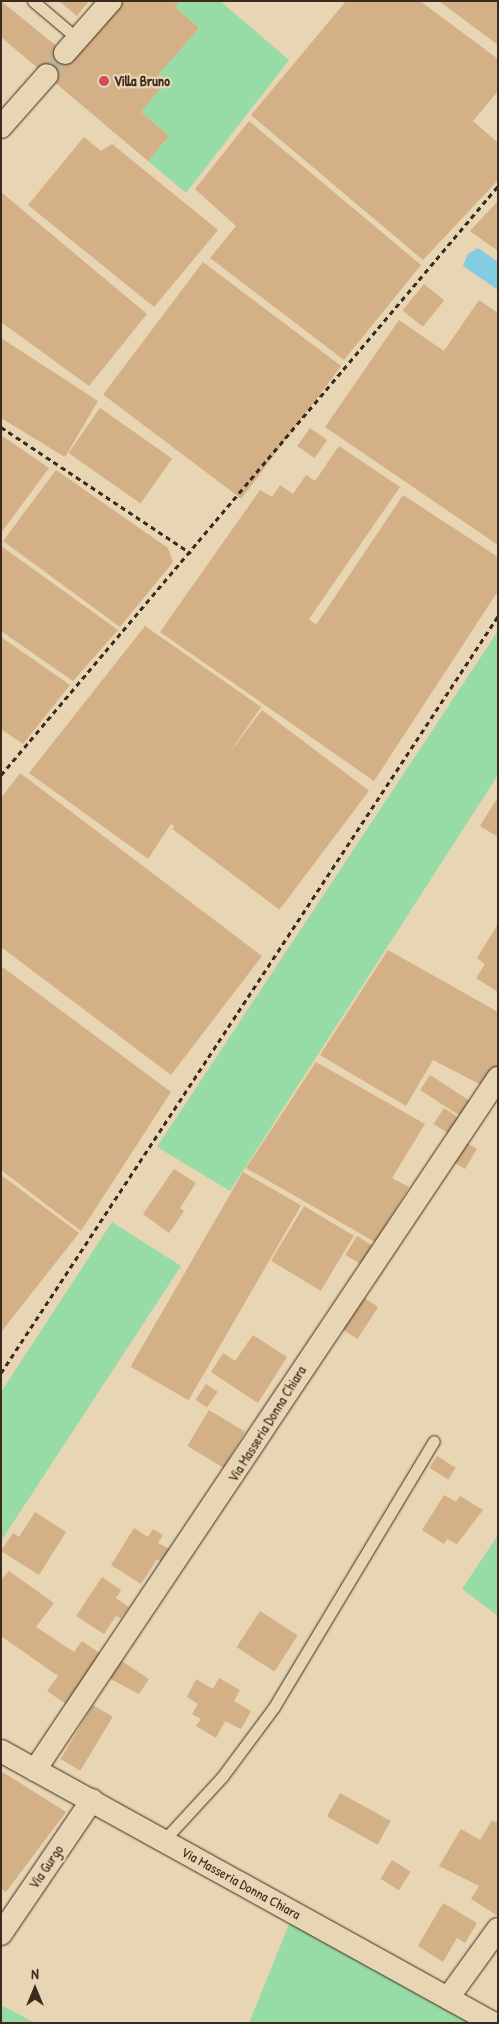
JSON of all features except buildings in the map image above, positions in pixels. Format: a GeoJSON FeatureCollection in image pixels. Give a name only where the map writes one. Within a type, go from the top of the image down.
{"type":"FeatureCollection","features":[{"type":"Feature","properties":{"kind":"street"},"geometry":{"type":"LineString","coordinates":[[72,46],[110,1]]}},
{"type":"Feature","properties":{"kind":"street"},"geometry":{"type":"LineString","coordinates":[[1,127],[46,75]]}},
{"type":"Feature","properties":{"kind":"street","name":"Via Masseria Donna Chiara"},"geometry":{"type":"LineString","coordinates":[[34,1770],[498,1078]]}},
{"type":"Feature","properties":{"kind":"street","name":"Via Masseria Donna Chiara"},"geometry":{"type":"LineString","coordinates":[[1,1751],[493,2023]]}},
{"type":"Feature","properties":{"kind":"street","name":"Via Gurgo"},"geometry":{"type":"LineString","coordinates":[[1,1934],[92,1800]]}},
{"type":"Feature","properties":{"kind":"street"},"geometry":{"type":"LineString","coordinates":[[448,1998],[498,1929]]}},
{"type":"Feature","properties":{"kind":"lane"},"geometry":{"type":"LineString","coordinates":[[33,1],[72,46]]}},
{"type":"Feature","properties":{"kind":"lane"},"geometry":{"type":"LineString","coordinates":[[164,1840],[222,1777],[274,1707],[434,1441]]}},
{"type":"Feature","properties":{"kind":"path"},"geometry":{"type":"LineString","coordinates":[[1,775],[191,553],[498,186]]}},
{"type":"Feature","properties":{"kind":"path"},"geometry":{"type":"LineString","coordinates":[[1,428],[191,553]]}},
{"type":"Feature","properties":{"kind":"path"},"geometry":{"type":"LineString","coordinates":[[1,1374],[498,616]]}},
{"type":"Feature","properties":{"kind":"green space"},"geometry":{"type":"Polygon","coordinates":[[[180,1],[220,1],[289,60],[186,193],[148,161],[169,136],[141,112],[161,88],[153,81],[199,28],[175,7],[180,1]]]}},
{"type":"Feature","properties":{"kind":"green space"},"geometry":{"type":"Polygon","coordinates":[[[498,631],[498,775],[230,1191],[157,1147],[498,631]]]}},
{"type":"Feature","properties":{"kind":"green space"},"geometry":{"type":"Polygon","coordinates":[[[112,1222],[181,1266],[1,1541],[1,1392],[112,1222]]]}},
{"type":"Feature","properties":{"kind":"green space"},"geometry":{"type":"Polygon","coordinates":[[[498,1535],[498,1616],[462,1589],[498,1535]]]}},
{"type":"Feature","properties":{"kind":"green space"},"geometry":{"type":"Polygon","coordinates":[[[292,1917],[480,2023],[249,2023],[292,1917]]]}},
{"type":"Feature","properties":{"kind":"green space"},"geometry":{"type":"Polygon","coordinates":[[[1,2005],[35,2023],[1,2023],[1,2005]]]}},
{"type":"Feature","properties":{"kind":"water"},"geometry":{"type":"Polygon","coordinates":[[[478,248],[498,262],[498,290],[463,266],[468,254],[478,248]]]}},
{"type":"Feature","properties":{"kind":"tunnel"},"geometry":{"type":"LineString","coordinates":[[47,75],[65,53]]}},
{"type":"Feature","properties":{"kind":"place","name":"Villa Bruno"},"geometry":{"type":"Point","coordinates":[104,81]}}]}
